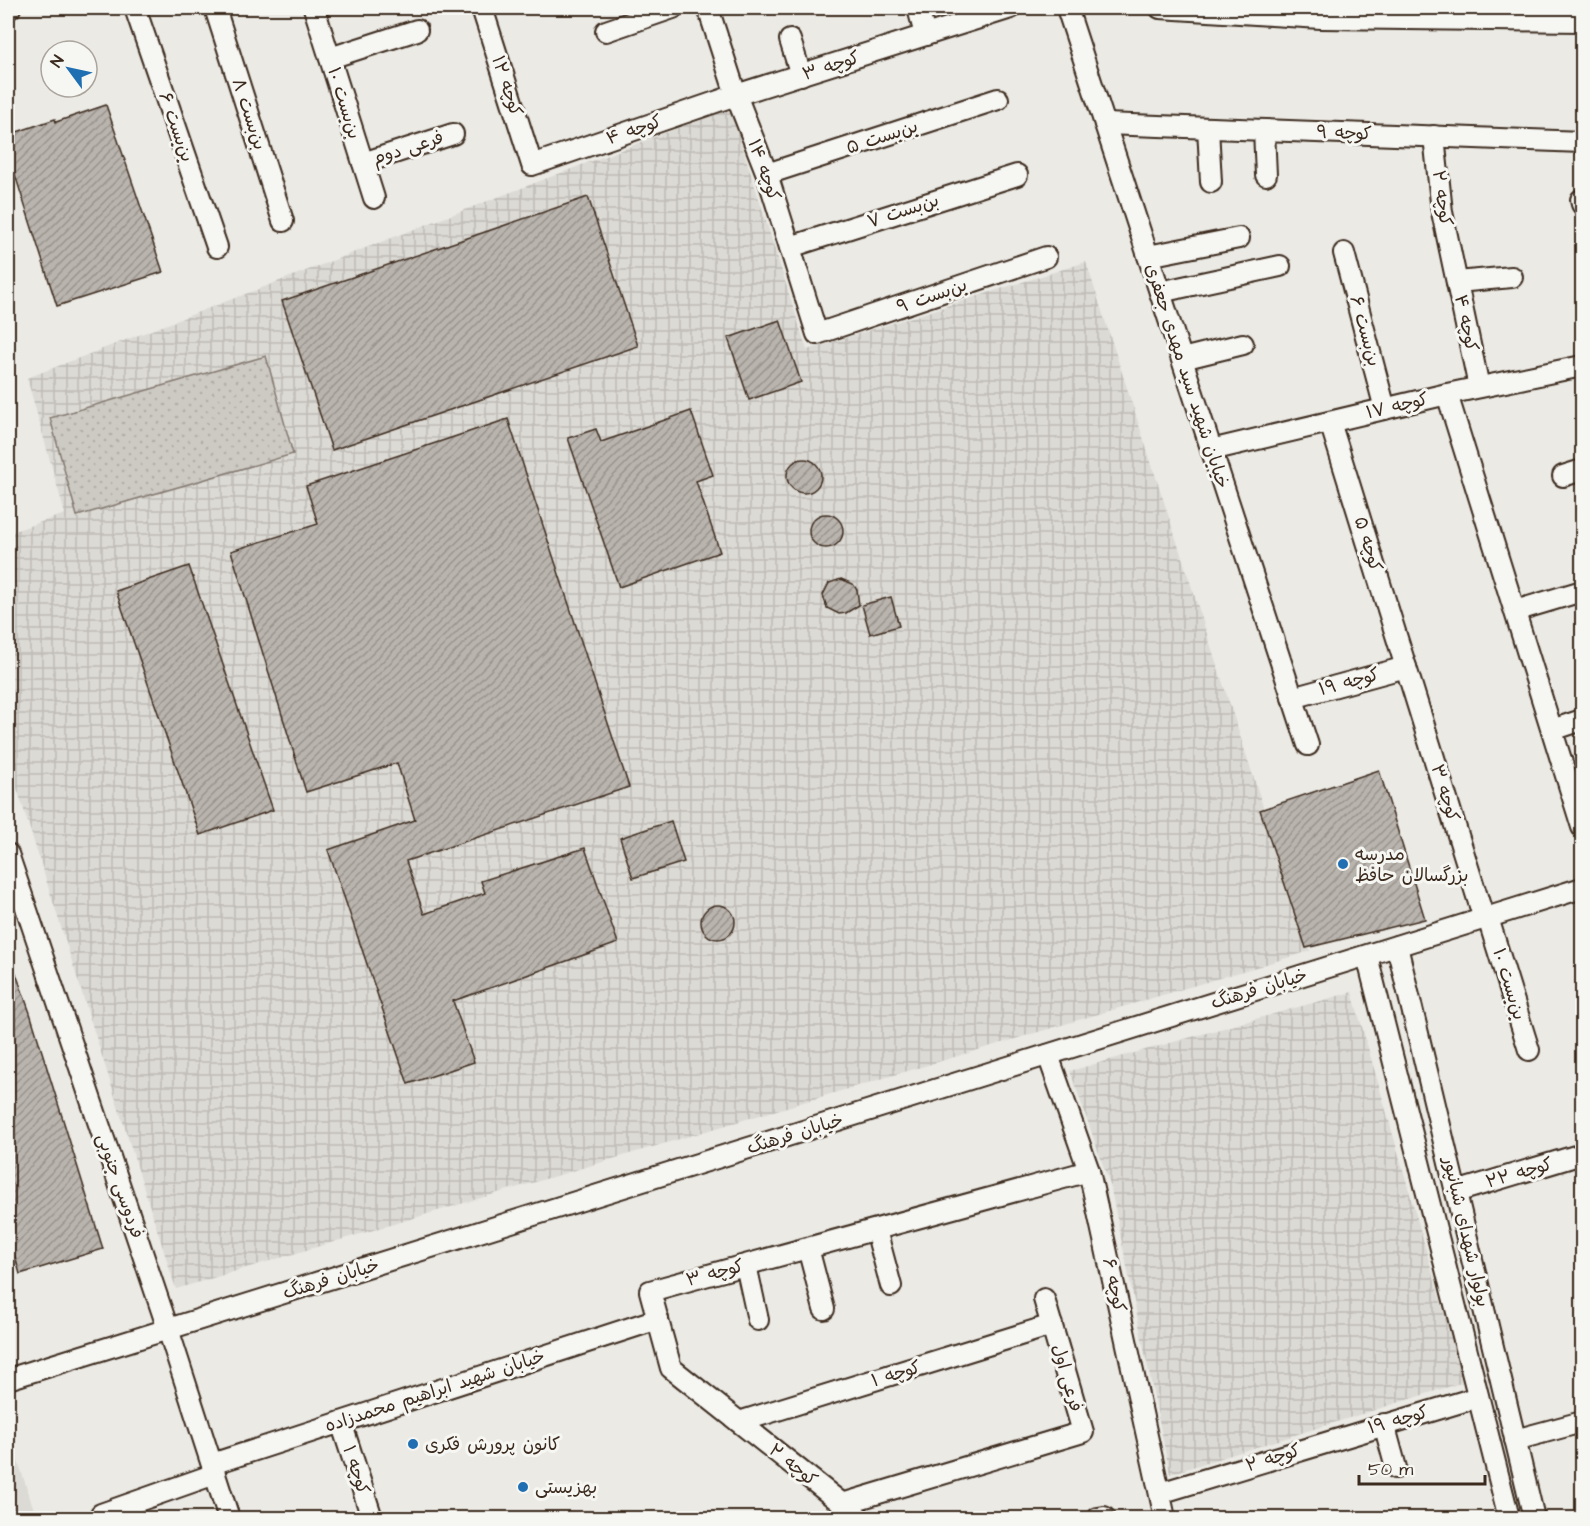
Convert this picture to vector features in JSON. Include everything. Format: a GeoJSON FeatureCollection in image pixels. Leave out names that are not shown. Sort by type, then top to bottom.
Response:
{"type":"FeatureCollection","features":[{"type":"Feature","properties":{"kind":"street","name":"بن‌بست ۶"},"geometry":{"type":"LineString","coordinates":[[135,8],[217,247]]}},
{"type":"Feature","properties":{"kind":"street","name":"بن‌بست ۸"},"geometry":{"type":"LineString","coordinates":[[215,8],[283,221]]}},
{"type":"Feature","properties":{"kind":"street","name":"بن‌بست ۱۰"},"geometry":{"type":"LineString","coordinates":[[314,8],[374,198]]}},
{"type":"Feature","properties":{"kind":"street","name":"کوچه ۱۲"},"geometry":{"type":"LineString","coordinates":[[482,8],[532,165]]}},
{"type":"Feature","properties":{"kind":"street"},"geometry":{"type":"LineString","coordinates":[[606,31],[674,8]]}},
{"type":"Feature","properties":{"kind":"street","name":"کوچه ۱۴"},"geometry":{"type":"LineString","coordinates":[[708,8],[735,95],[766,174],[817,334]]}},
{"type":"Feature","properties":{"kind":"street"},"geometry":{"type":"LineString","coordinates":[[918,8],[925,35],[976,13],[1011,8]]}},
{"type":"Feature","properties":{"kind":"street","name":"خیابان شهید سید مهدی جعفری"},"geometry":{"type":"LineString","coordinates":[[1067,8],[1308,745]]}},
{"type":"Feature","properties":{"kind":"street"},"geometry":{"type":"LineString","coordinates":[[1160,8],[1322,18],[1582,21]]}},
{"type":"Feature","properties":{"kind":"street"},"geometry":{"type":"LineString","coordinates":[[330,58],[417,30]]}},
{"type":"Feature","properties":{"kind":"street","name":"کوچه ۳"},"geometry":{"type":"LineString","coordinates":[[735,95],[925,35]]}},
{"type":"Feature","properties":{"kind":"street"},"geometry":{"type":"LineString","coordinates":[[790,40],[801,75]]}},
{"type":"Feature","properties":{"kind":"street","name":"کوچه ۴"},"geometry":{"type":"LineString","coordinates":[[532,165],[735,95]]}},
{"type":"Feature","properties":{"kind":"street","name":"بن‌بست ۵"},"geometry":{"type":"LineString","coordinates":[[766,174],[998,99]]}},
{"type":"Feature","properties":{"kind":"street","name":"کوچه ۹"},"geometry":{"type":"LineString","coordinates":[[1105,124],[1582,142]]}},
{"type":"Feature","properties":{"kind":"street"},"geometry":{"type":"LineString","coordinates":[[1208,128],[1211,182]]}},
{"type":"Feature","properties":{"kind":"street"},"geometry":{"type":"LineString","coordinates":[[1264,130],[1266,175]]}},
{"type":"Feature","properties":{"kind":"street","name":"فرعی دوم"},"geometry":{"type":"LineString","coordinates":[[363,163],[453,134]]}},
{"type":"Feature","properties":{"kind":"street","name":"کوچه ۲"},"geometry":{"type":"LineString","coordinates":[[1434,136],[1442,212],[1452,260]]}},
{"type":"Feature","properties":{"kind":"street","name":"بن‌بست ۷"},"geometry":{"type":"LineString","coordinates":[[790,248],[1017,175]]}},
{"type":"Feature","properties":{"kind":"street"},"geometry":{"type":"LineString","coordinates":[[1148,256],[1239,238]]}},
{"type":"Feature","properties":{"kind":"street","name":"بن‌بست ۶"},"geometry":{"type":"LineString","coordinates":[[1344,253],[1386,409]]}},
{"type":"Feature","properties":{"kind":"street","name":"بن‌بست ۹"},"geometry":{"type":"LineString","coordinates":[[817,334],[1046,257]]}},
{"type":"Feature","properties":{"kind":"street","name":"کوچه ۴"},"geometry":{"type":"LineString","coordinates":[[1452,260],[1479,387]]}},
{"type":"Feature","properties":{"kind":"street"},"geometry":{"type":"LineString","coordinates":[[1160,292],[1280,266]]}},
{"type":"Feature","properties":{"kind":"street"},"geometry":{"type":"LineString","coordinates":[[1457,282],[1512,277]]}},
{"type":"Feature","properties":{"kind":"street"},"geometry":{"type":"LineString","coordinates":[[1182,359],[1243,344]]}},
{"type":"Feature","properties":{"kind":"street","name":"کوچه ۱۷"},"geometry":{"type":"LineString","coordinates":[[1211,450],[1447,394],[1582,366]]}},
{"type":"Feature","properties":{"kind":"street"},"geometry":{"type":"LineString","coordinates":[[1447,394],[1582,827]]}},
{"type":"Feature","properties":{"kind":"street","name":"کوچه ۵"},"geometry":{"type":"LineString","coordinates":[[1330,422],[1406,667]]}},
{"type":"Feature","properties":{"kind":"street"},"geometry":{"type":"LineString","coordinates":[[1563,476],[1582,470]]}},
{"type":"Feature","properties":{"kind":"street"},"geometry":{"type":"LineString","coordinates":[[1515,611],[1582,591]]}},
{"type":"Feature","properties":{"kind":"street","name":"کوچه ۳"},"geometry":{"type":"LineString","coordinates":[[1406,667],[1486,919]]}},
{"type":"Feature","properties":{"kind":"street","name":"کوچه ۱۹"},"geometry":{"type":"LineString","coordinates":[[1292,698],[1406,667]]}},
{"type":"Feature","properties":{"kind":"street"},"geometry":{"type":"LineString","coordinates":[[1552,730],[1582,720]]}},
{"type":"Feature","properties":{"kind":"street","name":"فردوسی جنوبی"},"geometry":{"type":"LineString","coordinates":[[8,854],[230,1518]]}},
{"type":"Feature","properties":{"kind":"street","name":"خیابان فرهنگ"},"geometry":{"type":"LineString","coordinates":[[8,1379],[1582,888]]}},
{"type":"Feature","properties":{"kind":"street","name":"بن‌بست ۱۰"},"geometry":{"type":"LineString","coordinates":[[1486,919],[1529,1050]]}},
{"type":"Feature","properties":{"kind":"street","name":"بولوار شهدای شبانپور"},"geometry":{"type":"LineString","coordinates":[[1397,946],[1534,1518]]}},
{"type":"Feature","properties":{"kind":"street","name":"بولوار شهدای شبانپور"},"geometry":{"type":"LineString","coordinates":[[1367,956],[1507,1511]]}},
{"type":"Feature","properties":{"kind":"street"},"geometry":{"type":"LineString","coordinates":[[1383,1013],[1411,1005]]}},
{"type":"Feature","properties":{"kind":"street","name":"کوچه ۶"},"geometry":{"type":"LineString","coordinates":[[1048,1055],[1089,1171],[1165,1518]]}},
{"type":"Feature","properties":{"kind":"street","name":"کوچه ۲۲"},"geometry":{"type":"LineString","coordinates":[[1456,1192],[1582,1154]]}},
{"type":"Feature","properties":{"kind":"street"},"geometry":{"type":"LineString","coordinates":[[824,1310],[808,1248],[1089,1171]]}},
{"type":"Feature","properties":{"kind":"street"},"geometry":{"type":"LineString","coordinates":[[876,1230],[891,1287]]}},
{"type":"Feature","properties":{"kind":"street","name":"کوچه ۳"},"geometry":{"type":"LineString","coordinates":[[658,1319],[650,1291],[808,1248]]}},
{"type":"Feature","properties":{"kind":"street"},"geometry":{"type":"LineString","coordinates":[[746,1265],[758,1320]]}},
{"type":"Feature","properties":{"kind":"street","name":"فرعی اول"},"geometry":{"type":"LineString","coordinates":[[842,1504],[1083,1432],[1044,1299]]}},
{"type":"Feature","properties":{"kind":"street","name":"کوچه ۲"},"geometry":{"type":"LineString","coordinates":[[658,1319],[671,1368],[842,1504]]}},
{"type":"Feature","properties":{"kind":"street","name":"خیابان شهید ابراهیم محمدزاده"},"geometry":{"type":"LineString","coordinates":[[101,1514],[213,1469],[341,1422],[658,1319]]}},
{"type":"Feature","properties":{"kind":"street","name":"کوچه ۱"},"geometry":{"type":"LineString","coordinates":[[740,1422],[1052,1325]]}},
{"type":"Feature","properties":{"kind":"street","name":"کوچه ۱۹"},"geometry":{"type":"LineString","coordinates":[[1318,1444],[1478,1397]]}},
{"type":"Feature","properties":{"kind":"street","name":"کوچه ۱"},"geometry":{"type":"LineString","coordinates":[[341,1422],[372,1518]]}},
{"type":"Feature","properties":{"kind":"street"},"geometry":{"type":"LineString","coordinates":[[1515,1440],[1582,1422]]}},
{"type":"Feature","properties":{"kind":"street"},"geometry":{"type":"LineString","coordinates":[[1384,1424],[1396,1468]]}},
{"type":"Feature","properties":{"kind":"street","name":"کوچه ۲"},"geometry":{"type":"LineString","coordinates":[[1160,1493],[1318,1444]]}},
{"type":"Feature","properties":{"kind":"street"},"geometry":{"type":"LineString","coordinates":[[1507,1511],[1528,1496]]}},
{"type":"Feature","properties":{"kind":"street"},"geometry":{"type":"LineString","coordinates":[[842,1504],[860,1518]]}},
{"type":"Feature","properties":{"kind":"shaded area"},"geometry":{"type":"Polygon","coordinates":[[[730,108],[807,350],[1086,262],[1310,951],[176,1289],[8,760],[8,533],[65,514],[27,378],[730,108]]]}},
{"type":"Feature","properties":{"kind":"shaded area"},"geometry":{"type":"Polygon","coordinates":[[[266,356],[293,454],[77,516],[50,418],[266,356]]]}},
{"type":"Feature","properties":{"kind":"shaded area"},"geometry":{"type":"Polygon","coordinates":[[[1352,992],[1464,1382],[1170,1474],[1110,1185],[1070,1071],[1352,992]]]}},
{"type":"Feature","properties":{"kind":"shaded area"},"geometry":{"type":"Polygon","coordinates":[[[8,1431],[34,1510],[11,1518],[8,1518],[8,1431]]]}},
{"type":"Feature","properties":{"kind":"building"},"geometry":{"type":"Polygon","coordinates":[[[106,105],[163,272],[57,306],[8,153],[8,135],[106,105]]]}},
{"type":"Feature","properties":{"kind":"building"},"geometry":{"type":"Polygon","coordinates":[[[588,197],[638,346],[332,450],[282,301],[588,197]]]}},
{"type":"Feature","properties":{"kind":"building"},"geometry":{"type":"Polygon","coordinates":[[[780,320],[801,382],[749,400],[728,338],[780,320]]]}},
{"type":"Feature","properties":{"kind":"building"},"geometry":{"type":"Polygon","coordinates":[[[691,411],[713,475],[696,481],[720,552],[619,587],[568,438],[596,429],[601,442],[691,411]]]}},
{"type":"Feature","properties":{"kind":"building"},"geometry":{"type":"Polygon","coordinates":[[[508,419],[629,787],[406,861],[424,914],[485,893],[481,881],[585,848],[618,943],[453,1001],[474,1062],[408,1084],[328,850],[415,820],[397,763],[306,792],[231,551],[318,524],[306,486],[508,419]]]}},
{"type":"Feature","properties":{"kind":"building"},"geometry":{"type":"Polygon","coordinates":[[[804,459],[816,464],[821,476],[816,488],[804,493],[792,488],[787,476],[792,464],[804,459]]]}},
{"type":"Feature","properties":{"kind":"building"},"geometry":{"type":"Polygon","coordinates":[[[826,514],[838,519],[843,531],[838,543],[826,548],[814,543],[809,531],[814,519],[826,514]]]}},
{"type":"Feature","properties":{"kind":"building"},"geometry":{"type":"Polygon","coordinates":[[[189,566],[273,810],[200,835],[116,591],[189,566]]]}},
{"type":"Feature","properties":{"kind":"building"},"geometry":{"type":"Polygon","coordinates":[[[841,579],[853,584],[857,590],[859,605],[846,613],[839,614],[827,608],[823,595],[829,583],[841,579]]]}},
{"type":"Feature","properties":{"kind":"building"},"geometry":{"type":"Polygon","coordinates":[[[891,597],[899,626],[870,634],[862,605],[891,597]]]}},
{"type":"Feature","properties":{"kind":"building","name":"مدرسه بزرگسالان حافظ"},"geometry":{"type":"Polygon","coordinates":[[[1379,770],[1425,919],[1306,948],[1260,810],[1379,770]]]}},
{"type":"Feature","properties":{"kind":"building"},"geometry":{"type":"Polygon","coordinates":[[[671,821],[684,862],[633,878],[620,838],[671,821]]]}},
{"type":"Feature","properties":{"kind":"building"},"geometry":{"type":"Polygon","coordinates":[[[718,905],[730,910],[735,922],[730,934],[718,939],[706,934],[701,922],[706,910],[718,905]]]}},
{"type":"Feature","properties":{"kind":"building"},"geometry":{"type":"Polygon","coordinates":[[[9,954],[30,1013],[103,1249],[20,1274],[8,1232],[9,954]]]}},
{"type":"Feature","properties":{"kind":"place","name":"مدرسه بزرگسالان حافظ"},"geometry":{"type":"Point","coordinates":[1343,864]}},
{"type":"Feature","properties":{"kind":"place","name":"کانون پرورش فکری"},"geometry":{"type":"Point","coordinates":[413,1444]}},
{"type":"Feature","properties":{"kind":"place","name":"بهزیستی"},"geometry":{"type":"Point","coordinates":[523,1487]}}]}
